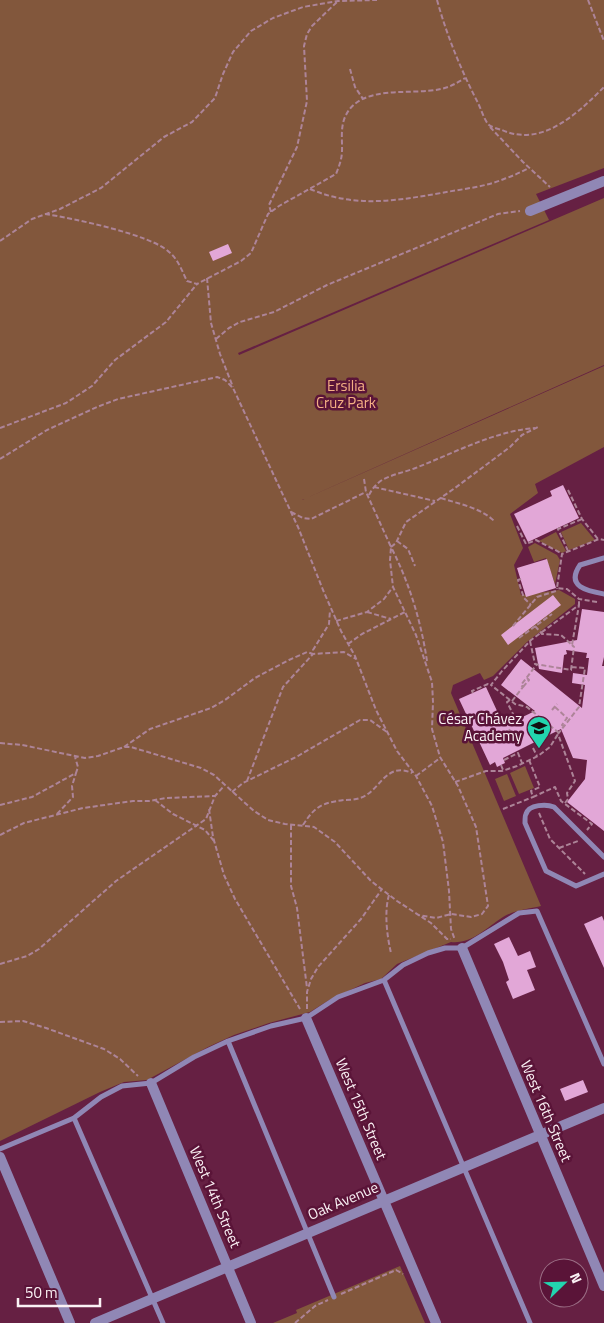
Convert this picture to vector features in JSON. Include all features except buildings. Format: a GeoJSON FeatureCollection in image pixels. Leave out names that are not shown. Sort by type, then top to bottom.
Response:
{"type":"FeatureCollection","features":[{"type":"Feature","properties":{"kind":"street"},"geometry":{"type":"LineString","coordinates":[[581,189],[604,175]]}},
{"type":"Feature","properties":{"kind":"street"},"geometry":{"type":"LineString","coordinates":[[530,211],[604,181]]}},
{"type":"Feature","properties":{"kind":"street","name":"West 16th Street"},"geometry":{"type":"LineString","coordinates":[[458,944],[604,1286]]}},
{"type":"Feature","properties":{"kind":"street","name":"West 15th Street"},"geometry":{"type":"LineString","coordinates":[[306,1018],[436,1323]]}},
{"type":"Feature","properties":{"kind":"street","name":"West 14th Street"},"geometry":{"type":"LineString","coordinates":[[151,1083],[251,1323]]}},
{"type":"Feature","properties":{"kind":"street","name":"Oak Avenue"},"geometry":{"type":"LineString","coordinates":[[95,1323],[604,1108]]}},
{"type":"Feature","properties":{"kind":"street"},"geometry":{"type":"LineString","coordinates":[[0,1157],[70,1323]]}},
{"type":"Feature","properties":{"kind":"lane"},"geometry":{"type":"LineString","coordinates":[[604,558],[580,565],[576,580],[579,587],[585,591],[604,594]]}},
{"type":"Feature","properties":{"kind":"lane"},"geometry":{"type":"LineString","coordinates":[[604,857],[554,807],[549,805],[537,806],[528,810],[525,814],[525,822],[546,871],[576,886],[604,874]]}},
{"type":"Feature","properties":{"kind":"lane"},"geometry":{"type":"LineString","coordinates":[[0,1150],[74,1118],[102,1097],[122,1086],[151,1083],[194,1057],[228,1041],[271,1026],[306,1018],[338,997],[384,980],[403,965],[428,953],[458,944],[520,913],[537,911],[604,1064]]}},
{"type":"Feature","properties":{"kind":"lane"},"geometry":{"type":"LineString","coordinates":[[384,980],[530,1323]]}},
{"type":"Feature","properties":{"kind":"lane"},"geometry":{"type":"LineString","coordinates":[[228,1041],[334,1297]]}},
{"type":"Feature","properties":{"kind":"lane"},"geometry":{"type":"LineString","coordinates":[[74,1118],[163,1323]]}},
{"type":"Feature","properties":{"kind":"path"},"geometry":{"type":"LineString","coordinates":[[0,242],[32,219],[60,209],[101,188],[164,138],[192,122],[215,98],[233,52],[251,32],[273,18],[303,7],[338,1],[377,0]]}},
{"type":"Feature","properties":{"kind":"path"},"geometry":{"type":"LineString","coordinates":[[437,0],[446,31],[465,78],[488,125],[550,187]]}},
{"type":"Feature","properties":{"kind":"path"},"geometry":{"type":"LineString","coordinates":[[588,0],[604,41]]}},
{"type":"Feature","properties":{"kind":"path"},"geometry":{"type":"LineString","coordinates":[[271,212],[269,205],[297,147],[307,102],[304,46],[307,34],[312,26],[338,1]]}},
{"type":"Feature","properties":{"kind":"path"},"geometry":{"type":"LineString","coordinates":[[350,69],[355,87],[362,99]]}},
{"type":"Feature","properties":{"kind":"path"},"geometry":{"type":"LineString","coordinates":[[0,428],[66,403],[92,386],[115,360],[166,322],[198,284],[251,253],[268,214],[336,174],[342,158],[341,142],[345,117],[354,105],[366,96],[440,89],[453,85],[465,78]]}},
{"type":"Feature","properties":{"kind":"path"},"geometry":{"type":"LineString","coordinates":[[488,125],[508,133],[529,136],[552,129],[570,118],[604,87]]}},
{"type":"Feature","properties":{"kind":"path"},"geometry":{"type":"LineString","coordinates":[[310,188],[326,195],[343,199],[390,201],[414,199],[504,180],[529,168]]}},
{"type":"Feature","properties":{"kind":"path"},"geometry":{"type":"LineString","coordinates":[[216,339],[240,322],[274,312],[327,285],[447,234],[498,214],[530,211]]}},
{"type":"Feature","properties":{"kind":"path"},"geometry":{"type":"LineString","coordinates":[[45,214],[97,225],[159,244],[170,252],[187,281],[198,284]]}},
{"type":"Feature","properties":{"kind":"path"},"geometry":{"type":"LineString","coordinates":[[207,278],[210,314],[216,339],[234,388],[291,512],[330,608],[356,659],[376,710],[432,806],[443,842],[451,929],[458,944]]}},
{"type":"Feature","properties":{"kind":"path"},"geometry":{"type":"LineString","coordinates":[[0,459],[47,430],[118,399],[217,377],[226,380],[234,388]]}},
{"type":"Feature","properties":{"kind":"path"},"geometry":{"type":"LineString","coordinates":[[368,496],[380,481],[518,429],[538,428],[522,435],[436,502],[406,522],[397,540],[391,546],[390,560],[393,587],[416,635],[432,682],[432,728],[440,757],[455,782],[476,827],[488,906],[482,914],[470,918],[451,914],[436,918],[418,915]]}},
{"type":"Feature","properties":{"kind":"path"},"geometry":{"type":"LineString","coordinates":[[364,479],[366,492],[405,579],[416,611],[424,639],[428,668]]}},
{"type":"Feature","properties":{"kind":"path"},"geometry":{"type":"LineString","coordinates":[[374,487],[436,502]]}},
{"type":"Feature","properties":{"kind":"path"},"geometry":{"type":"LineString","coordinates":[[568,490],[582,519],[599,539]]}},
{"type":"Feature","properties":{"kind":"path"},"geometry":{"type":"LineString","coordinates":[[291,512],[303,518],[311,519],[366,492]]}},
{"type":"Feature","properties":{"kind":"path"},"geometry":{"type":"LineString","coordinates":[[441,498],[478,511],[495,522]]}},
{"type":"Feature","properties":{"kind":"path"},"geometry":{"type":"LineString","coordinates":[[568,551],[558,529],[582,519]]}},
{"type":"Feature","properties":{"kind":"path"},"geometry":{"type":"LineString","coordinates":[[517,526],[526,544],[536,540],[562,554]]}},
{"type":"Feature","properties":{"kind":"path"},"geometry":{"type":"LineString","coordinates":[[397,540],[408,549],[415,566]]}},
{"type":"Feature","properties":{"kind":"path"},"geometry":{"type":"LineString","coordinates":[[520,579],[518,580],[524,598],[531,605]]}},
{"type":"Feature","properties":{"kind":"path"},"geometry":{"type":"LineString","coordinates":[[336,621],[367,612],[384,599],[393,587]]}},
{"type":"Feature","properties":{"kind":"path"},"geometry":{"type":"LineString","coordinates":[[513,626],[537,597],[556,591],[557,588]]}},
{"type":"Feature","properties":{"kind":"path"},"geometry":{"type":"LineString","coordinates":[[530,641],[535,664],[571,670],[574,647],[572,645],[579,599]]}},
{"type":"Feature","properties":{"kind":"path"},"geometry":{"type":"LineString","coordinates":[[491,685],[530,641],[578,605]]}},
{"type":"Feature","properties":{"kind":"path"},"geometry":{"type":"LineString","coordinates":[[247,781],[283,687],[313,654],[313,650],[329,624],[330,608]]}},
{"type":"Feature","properties":{"kind":"path"},"geometry":{"type":"LineString","coordinates":[[367,612],[391,619]]}},
{"type":"Feature","properties":{"kind":"path"},"geometry":{"type":"LineString","coordinates":[[348,644],[362,634],[405,612]]}},
{"type":"Feature","properties":{"kind":"path"},"geometry":{"type":"LineString","coordinates":[[519,638],[552,614]]}},
{"type":"Feature","properties":{"kind":"path"},"geometry":{"type":"LineString","coordinates":[[535,626],[541,633],[561,635],[572,645]]}},
{"type":"Feature","properties":{"kind":"path"},"geometry":{"type":"LineString","coordinates":[[0,743],[22,744],[75,757],[98,756],[124,747],[150,729],[211,708],[255,678],[307,652],[313,654],[344,652],[356,659]]}},
{"type":"Feature","properties":{"kind":"path"},"geometry":{"type":"LineString","coordinates":[[516,720],[507,702],[511,701],[523,687],[521,685],[537,664]]}},
{"type":"Feature","properties":{"kind":"path"},"geometry":{"type":"LineString","coordinates":[[455,782],[486,771],[503,770],[522,763],[550,747],[579,707],[584,685],[585,668],[571,666]]}},
{"type":"Feature","properties":{"kind":"path"},"geometry":{"type":"LineString","coordinates":[[473,693],[472,690],[488,684],[491,685],[511,701],[527,707],[559,734],[575,781],[567,793],[568,799],[565,803]]}},
{"type":"Feature","properties":{"kind":"path"},"geometry":{"type":"LineString","coordinates":[[552,710],[556,706],[567,718],[562,725],[564,726]]}},
{"type":"Feature","properties":{"kind":"path"},"geometry":{"type":"LineString","coordinates":[[232,792],[247,781],[298,756],[360,720],[370,720],[388,732]]}},
{"type":"Feature","properties":{"kind":"path"},"geometry":{"type":"LineString","coordinates":[[506,732],[512,729]]}},
{"type":"Feature","properties":{"kind":"path"},"geometry":{"type":"LineString","coordinates":[[124,747],[142,749],[157,756],[201,768],[214,775],[254,811],[268,820],[290,825],[314,827],[334,842],[382,889],[431,923],[448,939],[458,944]]}},
{"type":"Feature","properties":{"kind":"path"},"geometry":{"type":"LineString","coordinates":[[533,748],[537,756]]}},
{"type":"Feature","properties":{"kind":"path"},"geometry":{"type":"LineString","coordinates":[[504,760],[518,754],[522,763]]}},
{"type":"Feature","properties":{"kind":"path"},"geometry":{"type":"LineString","coordinates":[[57,815],[73,797],[72,786],[78,767],[75,757]]}},
{"type":"Feature","properties":{"kind":"path"},"geometry":{"type":"LineString","coordinates":[[415,775],[440,757]]}},
{"type":"Feature","properties":{"kind":"path"},"geometry":{"type":"LineString","coordinates":[[530,760],[540,787],[531,791],[550,839],[584,874]]}},
{"type":"Feature","properties":{"kind":"path"},"geometry":{"type":"LineString","coordinates":[[501,765],[503,770]]}},
{"type":"Feature","properties":{"kind":"path"},"geometry":{"type":"LineString","coordinates":[[303,825],[311,812],[320,806],[328,802],[360,798],[395,771],[405,770],[415,775]]}},
{"type":"Feature","properties":{"kind":"path"},"geometry":{"type":"LineString","coordinates":[[0,805],[32,797],[76,772]]}},
{"type":"Feature","properties":{"kind":"path"},"geometry":{"type":"LineString","coordinates":[[0,964],[27,956],[39,949],[116,881],[206,819],[215,796],[224,785]]}},
{"type":"Feature","properties":{"kind":"path"},"geometry":{"type":"LineString","coordinates":[[1,834],[24,823],[83,808],[188,796],[215,796]]}},
{"type":"Feature","properties":{"kind":"path"},"geometry":{"type":"LineString","coordinates":[[503,809],[533,797]]}},
{"type":"Feature","properties":{"kind":"path"},"geometry":{"type":"LineString","coordinates":[[155,800],[173,814],[205,830],[215,842]]}},
{"type":"Feature","properties":{"kind":"path"},"geometry":{"type":"LineString","coordinates":[[209,809],[224,875],[235,899],[294,1002],[306,1018]]}},
{"type":"Feature","properties":{"kind":"path"},"geometry":{"type":"LineString","coordinates":[[290,825],[291,886],[297,908],[308,992]]}},
{"type":"Feature","properties":{"kind":"path"},"geometry":{"type":"LineString","coordinates":[[306,1018],[311,979],[318,967],[365,913],[382,889]]}},
{"type":"Feature","properties":{"kind":"path"},"geometry":{"type":"LineString","coordinates":[[390,895],[387,903],[391,953]]}},
{"type":"Feature","properties":{"kind":"path"},"geometry":{"type":"LineString","coordinates":[[0,1022],[23,1021],[104,1048],[120,1059],[141,1080],[151,1083]]}},
{"type":"Feature","properties":{"kind":"path"},"geometry":{"type":"LineString","coordinates":[[295,1323],[315,1306],[334,1297],[396,1270],[404,1275]]}},
{"type":"Feature","properties":{"kind":"green space","name":"Ersilia Cruz Park"},"geometry":{"type":"Polygon","coordinates":[[[0,0],[604,0],[604,168],[536,194],[549,220],[238,353],[239,355],[604,198],[604,365],[302,500],[604,366],[604,447],[535,484],[538,493],[510,514],[523,548],[514,565],[521,595],[559,590],[575,599],[575,604],[527,642],[493,676],[484,680],[480,673],[453,685],[451,693],[541,906],[503,917],[472,938],[451,942],[397,964],[381,979],[365,983],[329,1000],[310,1012],[234,1035],[147,1080],[124,1082],[0,1141],[0,0]]]}},
{"type":"Feature","properties":{"kind":"green space"},"geometry":{"type":"Polygon","coordinates":[[[581,523],[595,540],[569,550],[561,532],[581,523]]]}},
{"type":"Feature","properties":{"kind":"green space"},"geometry":{"type":"Polygon","coordinates":[[[556,532],[566,551],[562,553],[539,541],[556,532]]]}},
{"type":"Feature","properties":{"kind":"green space"},"geometry":{"type":"Polygon","coordinates":[[[535,543],[557,555],[560,560],[555,584],[546,558],[534,562],[528,547],[535,543]]]}},
{"type":"Feature","properties":{"kind":"green space"},"geometry":{"type":"Polygon","coordinates":[[[525,766],[534,788],[519,794],[510,773],[525,766]]]}},
{"type":"Feature","properties":{"kind":"green space"},"geometry":{"type":"Polygon","coordinates":[[[507,774],[516,796],[504,801],[495,779],[507,774]]]}},
{"type":"Feature","properties":{"kind":"green space"},"geometry":{"type":"Polygon","coordinates":[[[400,1266],[425,1323],[273,1323],[297,1313],[296,1310],[400,1266]]]}},
{"type":"Feature","properties":{"kind":"place","name":"César Chávez Academy"},"geometry":{"type":"Point","coordinates":[539,749]}}]}
